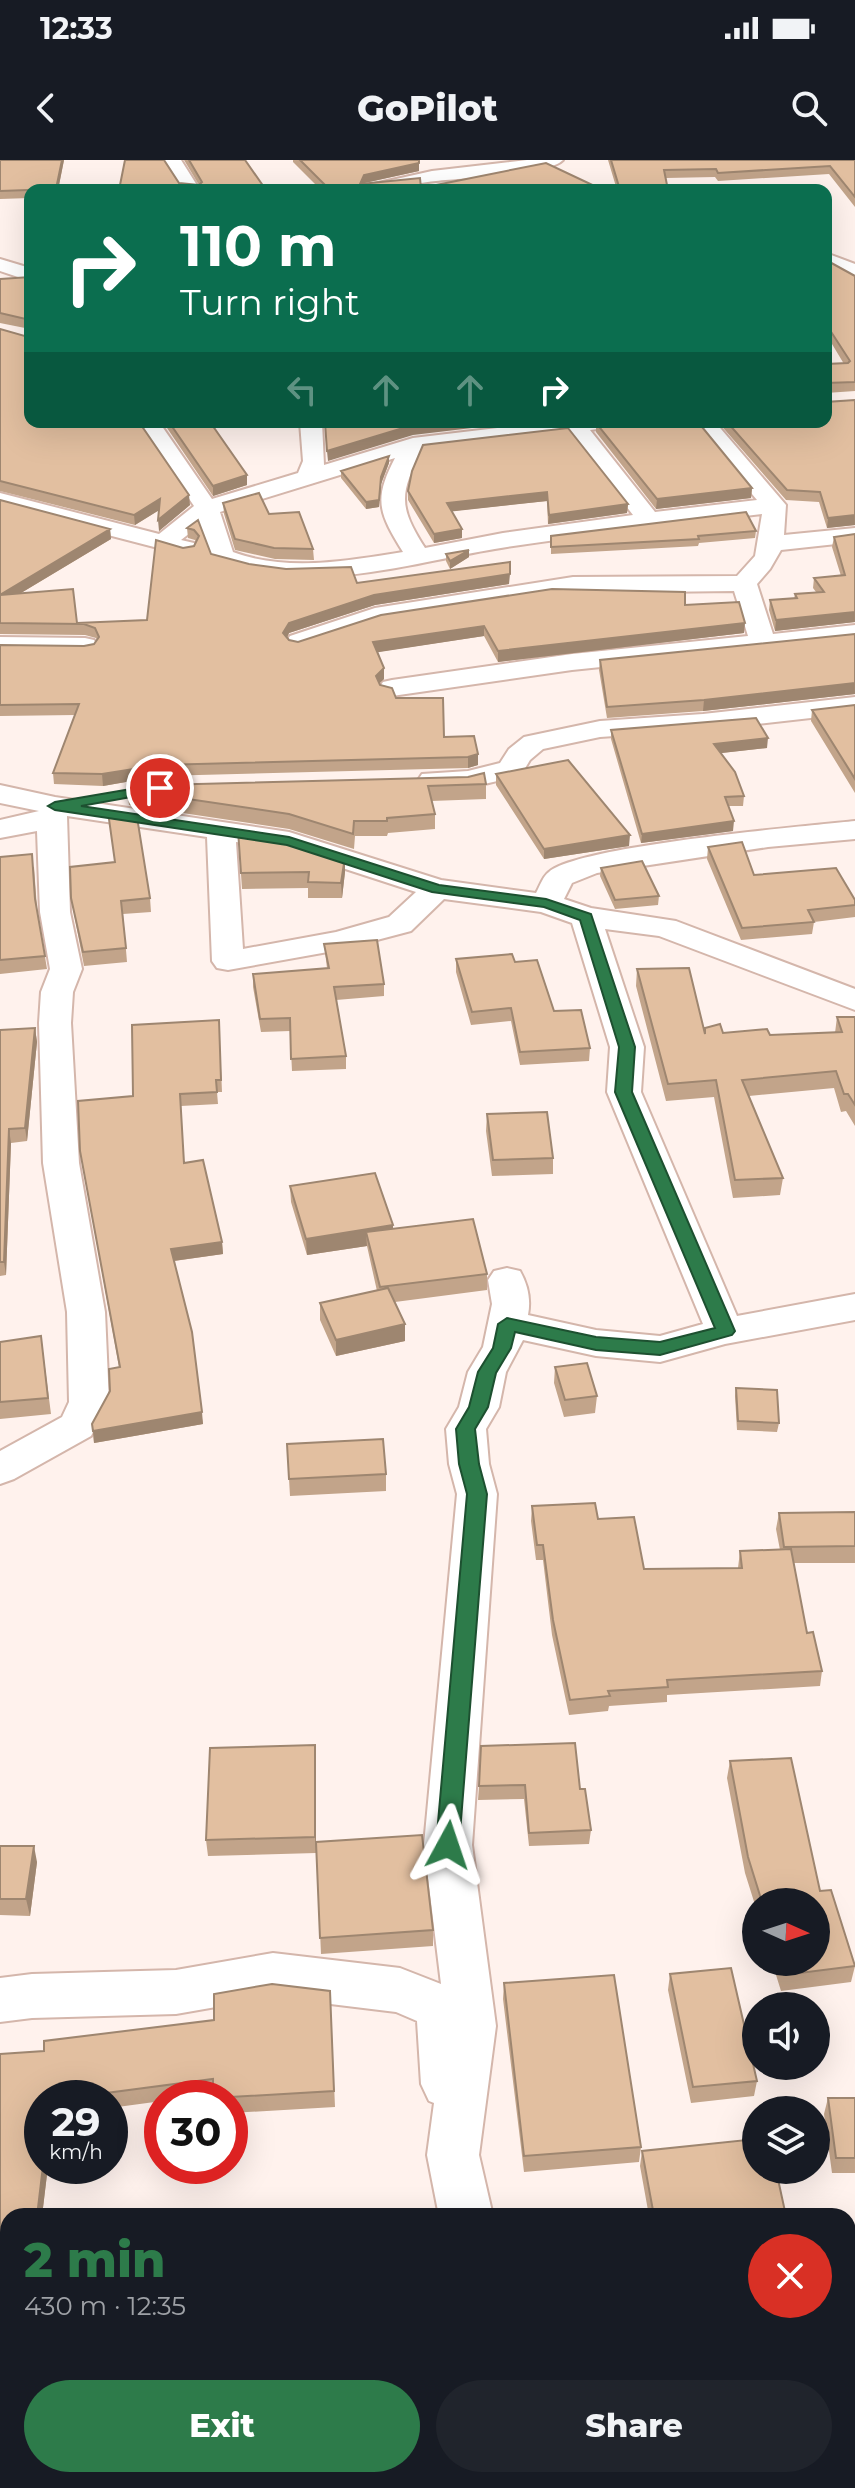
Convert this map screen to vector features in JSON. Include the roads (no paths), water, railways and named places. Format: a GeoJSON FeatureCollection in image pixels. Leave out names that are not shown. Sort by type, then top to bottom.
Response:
{"type":"FeatureCollection","features":[{"type":"Feature","properties":{"kind":"street"},"geometry":{"type":"LineString","coordinates":[[172,160],[187,184]]}},
{"type":"Feature","properties":{"kind":"street"},"geometry":{"type":"LineString","coordinates":[[397,184],[432,176],[497,171],[554,160]]}},
{"type":"Feature","properties":{"kind":"street"},"geometry":{"type":"LineString","coordinates":[[832,259],[855,259]]}},
{"type":"Feature","properties":{"kind":"street"},"geometry":{"type":"LineString","coordinates":[[0,265],[24,262]]}},
{"type":"Feature","properties":{"kind":"street"},"geometry":{"type":"LineString","coordinates":[[832,262],[849,269],[855,277]]}},
{"type":"Feature","properties":{"kind":"street"},"geometry":{"type":"LineString","coordinates":[[0,265],[24,273]]}},
{"type":"Feature","properties":{"kind":"street"},"geometry":{"type":"LineString","coordinates":[[152,428],[207,508],[222,556]]}},
{"type":"Feature","properties":{"kind":"street"},"geometry":{"type":"LineString","coordinates":[[307,478],[314,461],[311,428]]}},
{"type":"Feature","properties":{"kind":"street"},"geometry":{"type":"LineString","coordinates":[[162,543],[207,508],[413,445],[558,428]]}},
{"type":"Feature","properties":{"kind":"street"},"geometry":{"type":"LineString","coordinates":[[577,428],[649,520]]}},
{"type":"Feature","properties":{"kind":"street"},"geometry":{"type":"LineString","coordinates":[[299,642],[375,616],[573,585],[744,583],[760,566],[774,543],[774,505],[708,428]]}},
{"type":"Feature","properties":{"kind":"street"},"geometry":{"type":"LineString","coordinates":[[413,445],[393,482],[390,513],[417,555]]}},
{"type":"Feature","properties":{"kind":"street"},"geometry":{"type":"LineString","coordinates":[[0,500],[222,556],[246,565],[314,571],[348,568],[502,540],[774,505]]}},
{"type":"Feature","properties":{"kind":"street"},"geometry":{"type":"LineString","coordinates":[[774,543],[855,535]]}},
{"type":"Feature","properties":{"kind":"street"},"geometry":{"type":"LineString","coordinates":[[744,583],[763,642]]}},
{"type":"Feature","properties":{"kind":"street"},"geometry":{"type":"LineString","coordinates":[[392,688],[572,662],[855,633]]}},
{"type":"Feature","properties":{"kind":"street"},"geometry":{"type":"LineString","coordinates":[[0,645],[85,646]]}},
{"type":"Feature","properties":{"kind":"street"},"geometry":{"type":"LineString","coordinates":[[410,780],[468,780],[511,769],[519,755],[534,743],[600,729],[703,722],[855,705]]}},
{"type":"Feature","properties":{"kind":"street"},"geometry":{"type":"LineString","coordinates":[[0,829],[145,791]]}},
{"type":"Feature","properties":{"kind":"street"},"geometry":{"type":"LineString","coordinates":[[0,794],[53,813],[221,830],[289,841],[437,889],[546,903],[586,917],[665,928],[855,1000]]}},
{"type":"Feature","properties":{"kind":"street"},"geometry":{"type":"LineString","coordinates":[[0,1469],[77,1426],[89,1402],[86,1312],[61,1163],[55,1023],[57,992],[66,969],[55,912],[53,813]]}},
{"type":"Feature","properties":{"kind":"street"},"geometry":{"type":"LineString","coordinates":[[221,830],[228,961],[329,944],[400,924],[437,889]]}},
{"type":"Feature","properties":{"kind":"street"},"geometry":{"type":"LineString","coordinates":[[546,903],[560,877],[590,865],[768,838],[855,830]]}},
{"type":"Feature","properties":{"kind":"street"},"geometry":{"type":"LineString","coordinates":[[586,917],[627,1047],[624,1092],[725,1331]]}},
{"type":"Feature","properties":{"kind":"street"},"geometry":{"type":"LineString","coordinates":[[453,2155],[471,2026],[448,1845],[477,1494],[469,1464],[466,1429],[479,1407],[487,1372],[502,1348],[511,1304],[507,1280]]}},
{"type":"Feature","properties":{"kind":"street"},"geometry":{"type":"LineString","coordinates":[[507,1324],[596,1343],[660,1349],[725,1331],[855,1307]]}},
{"type":"Feature","properties":{"kind":"street"},"geometry":{"type":"LineString","coordinates":[[0,2000],[32,1996],[176,1992],[273,1975],[400,1990],[441,2008],[453,2155],[464,2208]]}}]}
